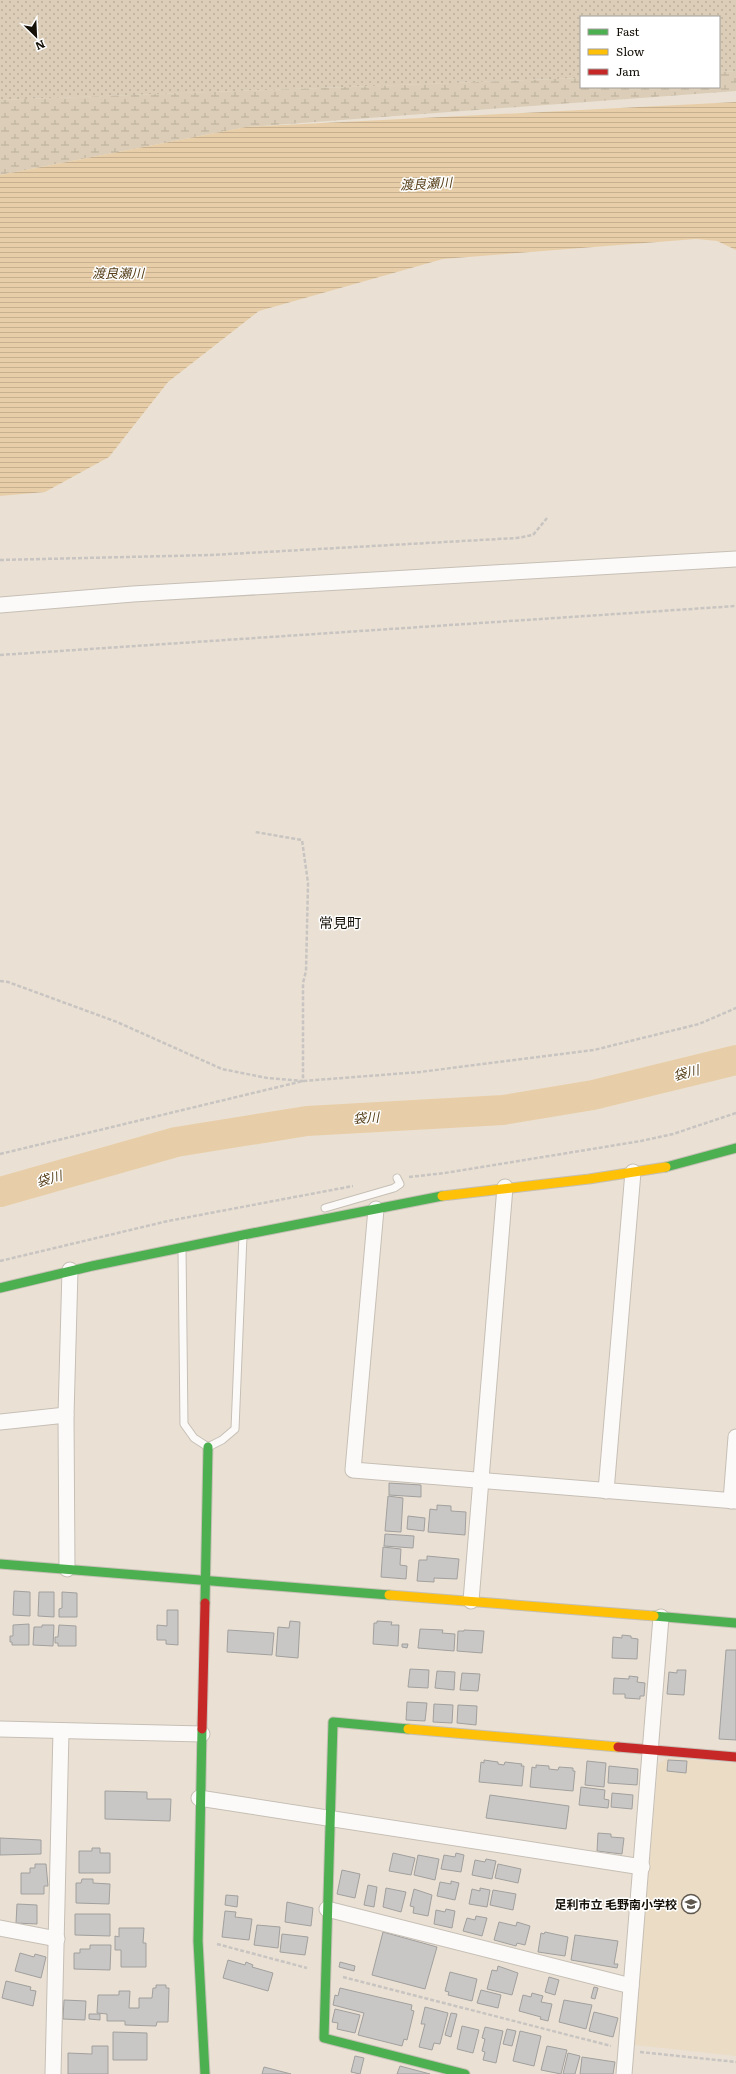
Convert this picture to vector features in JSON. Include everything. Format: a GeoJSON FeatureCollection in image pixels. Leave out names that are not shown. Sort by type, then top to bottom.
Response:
{"type":"FeatureCollection","features":[{"type":"Feature","properties":{"kind":"street"},"geometry":{"type":"LineString","coordinates":[[0,605],[133,594],[736,559]]}},
{"type":"Feature","properties":{"kind":"street"},"geometry":{"type":"LineString","coordinates":[[0,1288],[70,1270],[243,1234],[439,1196],[633,1172],[704,1159],[736,1148]]}},
{"type":"Feature","properties":{"kind":"street"},"geometry":{"type":"LineString","coordinates":[[606,1490],[633,1172]]}},
{"type":"Feature","properties":{"kind":"street"},"geometry":{"type":"LineString","coordinates":[[470,1602],[479,1480],[505,1187]]}},
{"type":"Feature","properties":{"kind":"street"},"geometry":{"type":"LineString","coordinates":[[376,1209],[354,1470],[734,1501],[736,1437]]}},
{"type":"Feature","properties":{"kind":"street"},"geometry":{"type":"LineString","coordinates":[[67,1569],[66,1415],[70,1270]]}},
{"type":"Feature","properties":{"kind":"street"},"geometry":{"type":"LineString","coordinates":[[0,1422],[66,1415]]}},
{"type":"Feature","properties":{"kind":"street"},"geometry":{"type":"LineString","coordinates":[[205,2074],[198,1941],[199,1798],[202,1734],[208,1448]]}},
{"type":"Feature","properties":{"kind":"street"},"geometry":{"type":"LineString","coordinates":[[0,1564],[736,1622]]}},
{"type":"Feature","properties":{"kind":"street"},"geometry":{"type":"LineString","coordinates":[[624,2074],[642,1867],[661,1617]]}},
{"type":"Feature","properties":{"kind":"street"},"geometry":{"type":"LineString","coordinates":[[465,2074],[324,2038],[332,1722],[736,1757]]}},
{"type":"Feature","properties":{"kind":"street"},"geometry":{"type":"LineString","coordinates":[[0,1729],[202,1734]]}},
{"type":"Feature","properties":{"kind":"street"},"geometry":{"type":"LineString","coordinates":[[53,2074],[61,1731]]}},
{"type":"Feature","properties":{"kind":"street"},"geometry":{"type":"LineString","coordinates":[[199,1798],[642,1867]]}},
{"type":"Feature","properties":{"kind":"street"},"geometry":{"type":"LineString","coordinates":[[327,1909],[631,1986]]}},
{"type":"Feature","properties":{"kind":"street"},"geometry":{"type":"LineString","coordinates":[[0,1928],[57,1939]]}},
{"type":"Feature","properties":{"kind":"lane"},"geometry":{"type":"LineString","coordinates":[[278,1227],[312,1212],[394,1188],[400,1184],[397,1178]]}},
{"type":"Feature","properties":{"kind":"lane"},"geometry":{"type":"LineString","coordinates":[[182,1247],[184,1424],[194,1438],[208,1448],[222,1440],[235,1429],[243,1234]]}},
{"type":"Feature","properties":{"kind":"path"},"geometry":{"type":"LineString","coordinates":[[0,560],[211,555],[517,538],[533,535],[547,518]]}},
{"type":"Feature","properties":{"kind":"path"},"geometry":{"type":"LineString","coordinates":[[0,655],[736,606]]}},
{"type":"Feature","properties":{"kind":"path"},"geometry":{"type":"LineString","coordinates":[[255,832],[302,840],[308,883],[306,971],[303,983],[303,1081]]}},
{"type":"Feature","properties":{"kind":"path"},"geometry":{"type":"LineString","coordinates":[[0,981],[8,982],[117,1022],[222,1069],[266,1078],[303,1081],[420,1072],[594,1050],[699,1024],[736,1008]]}},
{"type":"Feature","properties":{"kind":"path"},"geometry":{"type":"LineString","coordinates":[[0,1154],[303,1081]]}},
{"type":"Feature","properties":{"kind":"path"},"geometry":{"type":"LineString","coordinates":[[397,1178],[445,1173],[641,1141],[673,1134],[736,1113]]}},
{"type":"Feature","properties":{"kind":"path"},"geometry":{"type":"LineString","coordinates":[[0,1261],[168,1221],[359,1185]]}},
{"type":"Feature","properties":{"kind":"path"},"geometry":{"type":"LineString","coordinates":[[217,1944],[626,2050],[736,2062]]}},
{"type":"Feature","properties":{"kind":"shaded area","name":"足利市立 毛野南小学校"},"geometry":{"type":"Polygon","coordinates":[[[667,1758],[736,1763],[736,2056],[634,2045],[658,1764],[667,1758]]]}},
{"type":"Feature","properties":{"kind":"green space"},"geometry":{"type":"Polygon","coordinates":[[[0,0],[736,0],[736,71],[720,72],[720,16],[580,16],[580,78],[0,100],[0,0]]]}},
{"type":"Feature","properties":{"kind":"green space"},"geometry":{"type":"Polygon","coordinates":[[[736,71],[736,91],[246,127],[0,175],[0,100],[580,78],[580,88],[720,88],[720,72],[736,71]]]}},
{"type":"Feature","properties":{"kind":"water","name":"渡良瀬川"},"geometry":{"type":"Polygon","coordinates":[[[736,102],[736,250],[717,241],[696,239],[443,259],[259,311],[168,382],[109,457],[45,492],[0,496],[0,175],[246,127],[736,102]]]}},
{"type":"Feature","properties":{"kind":"building"},"geometry":{"type":"Polygon","coordinates":[[[389,1483],[421,1485],[421,1497],[389,1495],[389,1483]]]}},
{"type":"Feature","properties":{"kind":"building"},"geometry":{"type":"Polygon","coordinates":[[[388,1496],[403,1498],[401,1532],[385,1531],[388,1496]]]}},
{"type":"Feature","properties":{"kind":"building"},"geometry":{"type":"Polygon","coordinates":[[[437,1505],[451,1506],[451,1511],[466,1512],[465,1535],[428,1532],[430,1509],[437,1510],[437,1505]]]}},
{"type":"Feature","properties":{"kind":"building"},"geometry":{"type":"Polygon","coordinates":[[[408,1516],[425,1518],[424,1531],[407,1529],[408,1516]]]}},
{"type":"Feature","properties":{"kind":"building"},"geometry":{"type":"Polygon","coordinates":[[[385,1534],[414,1536],[413,1548],[384,1546],[385,1534]]]}},
{"type":"Feature","properties":{"kind":"building"},"geometry":{"type":"Polygon","coordinates":[[[383,1547],[401,1549],[400,1565],[407,1566],[406,1579],[381,1577],[383,1547]]]}},
{"type":"Feature","properties":{"kind":"building"},"geometry":{"type":"Polygon","coordinates":[[[427,1556],[459,1559],[457,1579],[434,1578],[434,1582],[417,1581],[419,1560],[427,1560],[427,1556]]]}},
{"type":"Feature","properties":{"kind":"building"},"geometry":{"type":"Polygon","coordinates":[[[14,1591],[30,1592],[30,1616],[13,1615],[14,1591]]]}},
{"type":"Feature","properties":{"kind":"building"},"geometry":{"type":"Polygon","coordinates":[[[39,1592],[54,1592],[54,1617],[38,1616],[39,1592]]]}},
{"type":"Feature","properties":{"kind":"building"},"geometry":{"type":"Polygon","coordinates":[[[62,1592],[77,1593],[77,1617],[59,1617],[59,1609],[62,1608],[62,1592]]]}},
{"type":"Feature","properties":{"kind":"building"},"geometry":{"type":"Polygon","coordinates":[[[167,1610],[178,1610],[178,1645],[166,1644],[166,1640],[157,1640],[157,1625],[167,1626],[167,1610]]]}},
{"type":"Feature","properties":{"kind":"building"},"geometry":{"type":"Polygon","coordinates":[[[290,1621],[300,1622],[298,1658],[276,1656],[278,1627],[289,1628],[290,1621]]]}},
{"type":"Feature","properties":{"kind":"building"},"geometry":{"type":"Polygon","coordinates":[[[377,1621],[392,1622],[391,1625],[399,1625],[398,1646],[373,1644],[374,1623],[377,1623],[377,1621]]]}},
{"type":"Feature","properties":{"kind":"building"},"geometry":{"type":"Polygon","coordinates":[[[29,1624],[29,1645],[12,1645],[12,1642],[10,1642],[10,1636],[13,1636],[13,1625],[29,1624]]]}},
{"type":"Feature","properties":{"kind":"building"},"geometry":{"type":"Polygon","coordinates":[[[42,1625],[54,1625],[53,1646],[33,1645],[34,1627],[42,1627],[42,1625]]]}},
{"type":"Feature","properties":{"kind":"building"},"geometry":{"type":"Polygon","coordinates":[[[59,1625],[76,1626],[76,1646],[58,1646],[58,1643],[55,1643],[55,1637],[58,1637],[59,1625]]]}},
{"type":"Feature","properties":{"kind":"building"},"geometry":{"type":"Polygon","coordinates":[[[420,1629],[443,1630],[442,1633],[455,1634],[454,1651],[418,1648],[420,1629]]]}},
{"type":"Feature","properties":{"kind":"building"},"geometry":{"type":"Polygon","coordinates":[[[228,1630],[274,1633],[272,1655],[227,1652],[228,1630]]]}},
{"type":"Feature","properties":{"kind":"building"},"geometry":{"type":"Polygon","coordinates":[[[458,1631],[484,1631],[482,1653],[457,1651],[458,1631]]]}},
{"type":"Feature","properties":{"kind":"building"},"geometry":{"type":"Polygon","coordinates":[[[622,1635],[631,1636],[631,1638],[638,1639],[637,1659],[612,1658],[613,1637],[622,1638],[622,1635]]]}},
{"type":"Feature","properties":{"kind":"building"},"geometry":{"type":"Polygon","coordinates":[[[402,1644],[408,1644],[407,1648],[402,1647],[402,1644]]]}},
{"type":"Feature","properties":{"kind":"building"},"geometry":{"type":"Polygon","coordinates":[[[726,1650],[736,1650],[736,1740],[719,1739],[726,1650]]]}},
{"type":"Feature","properties":{"kind":"building"},"geometry":{"type":"Polygon","coordinates":[[[410,1669],[429,1670],[428,1688],[408,1687],[410,1669]]]}},
{"type":"Feature","properties":{"kind":"building"},"geometry":{"type":"Polygon","coordinates":[[[677,1670],[686,1670],[684,1695],[667,1694],[669,1672],[677,1673],[677,1670]]]}},
{"type":"Feature","properties":{"kind":"building"},"geometry":{"type":"Polygon","coordinates":[[[437,1671],[455,1672],[454,1690],[435,1688],[437,1671]]]}},
{"type":"Feature","properties":{"kind":"building"},"geometry":{"type":"Polygon","coordinates":[[[462,1673],[480,1674],[478,1691],[460,1690],[462,1673]]]}},
{"type":"Feature","properties":{"kind":"building"},"geometry":{"type":"Polygon","coordinates":[[[629,1676],[638,1677],[637,1682],[645,1683],[644,1696],[640,1696],[640,1699],[625,1698],[625,1694],[613,1694],[614,1678],[629,1679],[629,1676]]]}},
{"type":"Feature","properties":{"kind":"building"},"geometry":{"type":"Polygon","coordinates":[[[407,1702],[427,1703],[425,1721],[406,1720],[407,1702]]]}},
{"type":"Feature","properties":{"kind":"building"},"geometry":{"type":"Polygon","coordinates":[[[434,1704],[453,1705],[452,1723],[433,1722],[434,1704]]]}},
{"type":"Feature","properties":{"kind":"building"},"geometry":{"type":"Polygon","coordinates":[[[458,1705],[477,1706],[476,1725],[457,1723],[458,1705]]]}},
{"type":"Feature","properties":{"kind":"building"},"geometry":{"type":"Polygon","coordinates":[[[484,1760],[498,1762],[498,1764],[504,1765],[505,1762],[522,1764],[521,1766],[524,1766],[522,1786],[479,1782],[481,1762],[484,1763],[484,1760]]]}},
{"type":"Feature","properties":{"kind":"building"},"geometry":{"type":"Polygon","coordinates":[[[668,1760],[687,1761],[686,1773],[667,1771],[668,1760]]]}},
{"type":"Feature","properties":{"kind":"building"},"geometry":{"type":"Polygon","coordinates":[[[587,1761],[606,1763],[604,1787],[585,1785],[587,1761]]]}},
{"type":"Feature","properties":{"kind":"building"},"geometry":{"type":"Polygon","coordinates":[[[536,1765],[549,1766],[549,1769],[558,1770],[559,1767],[573,1768],[573,1771],[575,1771],[573,1791],[530,1787],[532,1767],[536,1768],[536,1765]]]}},
{"type":"Feature","properties":{"kind":"building"},"geometry":{"type":"Polygon","coordinates":[[[609,1766],[638,1769],[637,1785],[608,1783],[609,1766]]]}},
{"type":"Feature","properties":{"kind":"building"},"geometry":{"type":"Polygon","coordinates":[[[581,1787],[605,1790],[604,1799],[609,1800],[608,1808],[579,1805],[581,1787]]]}},
{"type":"Feature","properties":{"kind":"building"},"geometry":{"type":"Polygon","coordinates":[[[105,1791],[147,1792],[147,1799],[171,1799],[170,1821],[105,1819],[105,1791]]]}},
{"type":"Feature","properties":{"kind":"building"},"geometry":{"type":"Polygon","coordinates":[[[612,1793],[633,1795],[632,1809],[611,1807],[612,1793]]]}},
{"type":"Feature","properties":{"kind":"building"},"geometry":{"type":"Polygon","coordinates":[[[490,1795],[569,1806],[566,1829],[486,1818],[490,1795]]]}},
{"type":"Feature","properties":{"kind":"building"},"geometry":{"type":"Polygon","coordinates":[[[598,1833],[611,1834],[611,1837],[624,1838],[622,1854],[597,1851],[598,1833]]]}},
{"type":"Feature","properties":{"kind":"building"},"geometry":{"type":"Polygon","coordinates":[[[0,1838],[41,1840],[41,1854],[0,1855],[0,1838]]]}},
{"type":"Feature","properties":{"kind":"building"},"geometry":{"type":"Polygon","coordinates":[[[92,1848],[100,1848],[100,1853],[110,1853],[110,1873],[79,1873],[79,1851],[92,1851],[92,1848]]]}},
{"type":"Feature","properties":{"kind":"building"},"geometry":{"type":"Polygon","coordinates":[[[393,1853],[415,1858],[411,1875],[389,1871],[393,1853]]]}},
{"type":"Feature","properties":{"kind":"building"},"geometry":{"type":"Polygon","coordinates":[[[456,1853],[464,1855],[461,1872],[441,1869],[444,1855],[455,1857],[456,1853]]]}},
{"type":"Feature","properties":{"kind":"building"},"geometry":{"type":"Polygon","coordinates":[[[418,1855],[439,1859],[435,1880],[414,1875],[418,1855]]]}},
{"type":"Feature","properties":{"kind":"building"},"geometry":{"type":"Polygon","coordinates":[[[486,1859],[496,1861],[492,1879],[472,1875],[475,1860],[485,1862],[486,1859]]]}},
{"type":"Feature","properties":{"kind":"building"},"geometry":{"type":"Polygon","coordinates":[[[35,1864],[46,1864],[48,1886],[44,1886],[44,1894],[21,1894],[21,1873],[30,1873],[30,1868],[35,1868],[35,1864]]]}},
{"type":"Feature","properties":{"kind":"building"},"geometry":{"type":"Polygon","coordinates":[[[498,1864],[521,1869],[518,1883],[495,1878],[498,1864]]]}},
{"type":"Feature","properties":{"kind":"building"},"geometry":{"type":"Polygon","coordinates":[[[342,1870],[360,1874],[355,1898],[337,1894],[342,1870]]]}},
{"type":"Feature","properties":{"kind":"building"},"geometry":{"type":"Polygon","coordinates":[[[82,1879],[93,1879],[93,1883],[110,1884],[109,1904],[76,1903],[76,1883],[81,1883],[82,1879]]]}},
{"type":"Feature","properties":{"kind":"building"},"geometry":{"type":"Polygon","coordinates":[[[451,1881],[459,1883],[455,1900],[437,1896],[440,1882],[451,1884],[451,1881]]]}},
{"type":"Feature","properties":{"kind":"building"},"geometry":{"type":"Polygon","coordinates":[[[368,1885],[377,1887],[374,1907],[364,1905],[368,1885]]]}},
{"type":"Feature","properties":{"kind":"building"},"geometry":{"type":"Polygon","coordinates":[[[386,1888],[406,1892],[401,1912],[383,1907],[386,1888]]]}},
{"type":"Feature","properties":{"kind":"building"},"geometry":{"type":"Polygon","coordinates":[[[480,1888],[490,1890],[487,1907],[469,1904],[472,1889],[480,1891],[480,1888]]]}},
{"type":"Feature","properties":{"kind":"building"},"geometry":{"type":"Polygon","coordinates":[[[414,1889],[432,1895],[428,1916],[413,1913],[414,1907],[410,1906],[414,1889]]]}},
{"type":"Feature","properties":{"kind":"building"},"geometry":{"type":"Polygon","coordinates":[[[493,1890],[516,1894],[513,1910],[490,1905],[493,1890]]]}},
{"type":"Feature","properties":{"kind":"building"},"geometry":{"type":"Polygon","coordinates":[[[226,1895],[238,1896],[237,1907],[225,1905],[226,1895]]]}},
{"type":"Feature","properties":{"kind":"building"},"geometry":{"type":"Polygon","coordinates":[[[287,1902],[313,1908],[311,1926],[285,1922],[287,1902]]]}},
{"type":"Feature","properties":{"kind":"building"},"geometry":{"type":"Polygon","coordinates":[[[17,1904],[37,1905],[37,1924],[16,1923],[17,1904]]]}},
{"type":"Feature","properties":{"kind":"building"},"geometry":{"type":"Polygon","coordinates":[[[446,1909],[455,1911],[452,1928],[434,1924],[436,1910],[445,1912],[446,1909]]]}},
{"type":"Feature","properties":{"kind":"building"},"geometry":{"type":"Polygon","coordinates":[[[225,1911],[236,1912],[235,1917],[252,1919],[249,1940],[222,1937],[225,1911]]]}},
{"type":"Feature","properties":{"kind":"building"},"geometry":{"type":"Polygon","coordinates":[[[75,1914],[110,1914],[110,1936],[75,1935],[75,1914]]]}},
{"type":"Feature","properties":{"kind":"building"},"geometry":{"type":"Polygon","coordinates":[[[476,1916],[487,1918],[482,1936],[463,1931],[467,1918],[475,1920],[476,1916]]]}},
{"type":"Feature","properties":{"kind":"building"},"geometry":{"type":"Polygon","coordinates":[[[499,1922],[516,1926],[517,1922],[530,1926],[525,1945],[517,1943],[516,1946],[494,1940],[499,1922]]]}},
{"type":"Feature","properties":{"kind":"building"},"geometry":{"type":"Polygon","coordinates":[[[257,1925],[280,1927],[278,1948],[254,1945],[257,1925]]]}},
{"type":"Feature","properties":{"kind":"building"},"geometry":{"type":"Polygon","coordinates":[[[119,1928],[144,1928],[143,1943],[146,1943],[146,1967],[121,1967],[121,1950],[115,1950],[115,1936],[119,1937],[119,1928]]]}},
{"type":"Feature","properties":{"kind":"building"},"geometry":{"type":"Polygon","coordinates":[[[383,1932],[437,1947],[425,1989],[372,1975],[383,1932]]]}},
{"type":"Feature","properties":{"kind":"building"},"geometry":{"type":"Polygon","coordinates":[[[545,1932],[568,1937],[565,1956],[538,1952],[541,1933],[544,1934],[545,1932]]]}},
{"type":"Feature","properties":{"kind":"building"},"geometry":{"type":"Polygon","coordinates":[[[282,1934],[308,1937],[305,1955],[280,1952],[282,1934]]]}},
{"type":"Feature","properties":{"kind":"building"},"geometry":{"type":"Polygon","coordinates":[[[575,1935],[618,1941],[614,1964],[618,1964],[617,1968],[571,1960],[575,1935]]]}},
{"type":"Feature","properties":{"kind":"building"},"geometry":{"type":"Polygon","coordinates":[[[90,1945],[111,1945],[110,1970],[74,1969],[74,1953],[80,1953],[80,1949],[90,1949],[90,1945]]]}},
{"type":"Feature","properties":{"kind":"building"},"geometry":{"type":"Polygon","coordinates":[[[20,1953],[34,1957],[35,1954],[46,1957],[41,1978],[15,1971],[20,1953]]]}},
{"type":"Feature","properties":{"kind":"building"},"geometry":{"type":"Polygon","coordinates":[[[228,1960],[245,1965],[246,1962],[253,1965],[252,1967],[273,1973],[268,1991],[223,1978],[228,1960]]]}},
{"type":"Feature","properties":{"kind":"building"},"geometry":{"type":"Polygon","coordinates":[[[340,1962],[355,1966],[354,1971],[339,1967],[340,1962]]]}},
{"type":"Feature","properties":{"kind":"building"},"geometry":{"type":"Polygon","coordinates":[[[498,1966],[518,1973],[512,1995],[487,1989],[492,1970],[497,1971],[498,1966]]]}},
{"type":"Feature","properties":{"kind":"building"},"geometry":{"type":"Polygon","coordinates":[[[450,1972],[477,1979],[472,2001],[448,1995],[449,1992],[445,1991],[450,1972]]]}},
{"type":"Feature","properties":{"kind":"building"},"geometry":{"type":"Polygon","coordinates":[[[549,1977],[559,1980],[555,1995],[545,1992],[549,1977]]]}},
{"type":"Feature","properties":{"kind":"building"},"geometry":{"type":"Polygon","coordinates":[[[6,1981],[31,1987],[30,1990],[36,1991],[33,2006],[2,1998],[6,1981]]]}},
{"type":"Feature","properties":{"kind":"building"},"geometry":{"type":"Polygon","coordinates":[[[156,1985],[166,1985],[166,1988],[169,1988],[168,2022],[157,2022],[156,2026],[125,2025],[125,2021],[107,2021],[107,2014],[97,2013],[98,1995],[119,1995],[119,1991],[130,1991],[129,2008],[139,2008],[139,1998],[152,1998],[153,1988],[156,1988],[156,1985]]]}},
{"type":"Feature","properties":{"kind":"building"},"geometry":{"type":"Polygon","coordinates":[[[594,1987],[598,1988],[595,1999],[591,1998],[594,1987]]]}},
{"type":"Feature","properties":{"kind":"building"},"geometry":{"type":"Polygon","coordinates":[[[340,1988],[412,2005],[411,2010],[414,2011],[407,2040],[404,2039],[402,2046],[358,2035],[364,2013],[333,2005],[335,1995],[338,1996],[340,1988]]]}},
{"type":"Feature","properties":{"kind":"building"},"geometry":{"type":"Polygon","coordinates":[[[481,1990],[501,1995],[498,2008],[477,2003],[481,1990]]]}},
{"type":"Feature","properties":{"kind":"building"},"geometry":{"type":"Polygon","coordinates":[[[532,1993],[543,1996],[541,2002],[552,2004],[548,2021],[540,2019],[541,2017],[519,2011],[523,1995],[531,1997],[532,1993]]]}},
{"type":"Feature","properties":{"kind":"building"},"geometry":{"type":"Polygon","coordinates":[[[64,2000],[86,2001],[85,2020],[63,2019],[64,2000]]]}},
{"type":"Feature","properties":{"kind":"building"},"geometry":{"type":"Polygon","coordinates":[[[564,2000],[592,2005],[586,2029],[559,2022],[564,2000]]]}},
{"type":"Feature","properties":{"kind":"building"},"geometry":{"type":"Polygon","coordinates":[[[425,2007],[448,2013],[440,2044],[434,2043],[432,2050],[419,2047],[425,2024],[421,2024],[425,2007]]]}},
{"type":"Feature","properties":{"kind":"building"},"geometry":{"type":"Polygon","coordinates":[[[335,2009],[360,2015],[355,2033],[337,2029],[338,2023],[332,2022],[335,2009]]]}},
{"type":"Feature","properties":{"kind":"building"},"geometry":{"type":"Polygon","coordinates":[[[594,2012],[618,2018],[613,2037],[589,2031],[594,2012]]]}},
{"type":"Feature","properties":{"kind":"building"},"geometry":{"type":"Polygon","coordinates":[[[451,2013],[457,2014],[451,2037],[445,2035],[451,2013]]]}},
{"type":"Feature","properties":{"kind":"building"},"geometry":{"type":"Polygon","coordinates":[[[89,2014],[100,2014],[100,2020],[89,2019],[89,2014]]]}},
{"type":"Feature","properties":{"kind":"building"},"geometry":{"type":"Polygon","coordinates":[[[462,2026],[479,2030],[473,2053],[457,2049],[462,2026]]]}},
{"type":"Feature","properties":{"kind":"building"},"geometry":{"type":"Polygon","coordinates":[[[485,2027],[503,2031],[496,2063],[483,2060],[485,2052],[482,2051],[485,2039],[482,2038],[485,2027]]]}},
{"type":"Feature","properties":{"kind":"building"},"geometry":{"type":"Polygon","coordinates":[[[507,2029],[516,2031],[512,2046],[503,2044],[507,2029]]]}},
{"type":"Feature","properties":{"kind":"building"},"geometry":{"type":"Polygon","coordinates":[[[520,2031],[541,2036],[534,2066],[513,2061],[520,2031]]]}},
{"type":"Feature","properties":{"kind":"building"},"geometry":{"type":"Polygon","coordinates":[[[113,2032],[147,2033],[147,2060],[113,2060],[113,2032]]]}},
{"type":"Feature","properties":{"kind":"building"},"geometry":{"type":"Polygon","coordinates":[[[92,2046],[108,2046],[108,2074],[68,2074],[68,2053],[92,2054],[92,2046]]]}},
{"type":"Feature","properties":{"kind":"building"},"geometry":{"type":"Polygon","coordinates":[[[547,2046],[567,2050],[561,2074],[541,2070],[547,2046]]]}},
{"type":"Feature","properties":{"kind":"building"},"geometry":{"type":"Polygon","coordinates":[[[568,2053],[580,2056],[575,2074],[563,2074],[568,2053]]]}},
{"type":"Feature","properties":{"kind":"building"},"geometry":{"type":"Polygon","coordinates":[[[355,2056],[364,2058],[360,2074],[351,2072],[355,2056]]]}},
{"type":"Feature","properties":{"kind":"building"},"geometry":{"type":"Polygon","coordinates":[[[582,2057],[615,2062],[613,2074],[580,2074],[582,2057]]]}},
{"type":"Feature","properties":{"kind":"building"},"geometry":{"type":"Polygon","coordinates":[[[400,2066],[430,2074],[397,2074],[400,2066]]]}},
{"type":"Feature","properties":{"kind":"building"},"geometry":{"type":"Polygon","coordinates":[[[264,2067],[291,2074],[262,2074],[264,2067]]]}},
{"type":"Feature","properties":{"kind":"waterway","name":"袋川"},"geometry":{"type":"LineString","coordinates":[[0,1192],[176,1142],[307,1121],[503,1110],[593,1095],[736,1060]]}},
{"type":"Feature","properties":{"kind":"traffic: fast"},"geometry":{"type":"LineString","coordinates":[[666,1167],[736,1148]]}},
{"type":"Feature","properties":{"kind":"traffic: fast"},"geometry":{"type":"LineString","coordinates":[[0,1288],[92,1266],[442,1196]]}},
{"type":"Feature","properties":{"kind":"traffic: fast"},"geometry":{"type":"LineString","coordinates":[[205,1603],[208,1447]]}},
{"type":"Feature","properties":{"kind":"traffic: fast"},"geometry":{"type":"LineString","coordinates":[[0,1564],[389,1595]]}},
{"type":"Feature","properties":{"kind":"traffic: fast"},"geometry":{"type":"LineString","coordinates":[[654,1616],[736,1623]]}},
{"type":"Feature","properties":{"kind":"traffic: fast"},"geometry":{"type":"LineString","coordinates":[[408,1729],[333,1722],[324,2038],[465,2074]]}},
{"type":"Feature","properties":{"kind":"traffic: fast"},"geometry":{"type":"LineString","coordinates":[[202,1729],[198,1941],[205,2074]]}},
{"type":"Feature","properties":{"kind":"traffic: slow"},"geometry":{"type":"LineString","coordinates":[[442,1196],[589,1179],[666,1167]]}},
{"type":"Feature","properties":{"kind":"traffic: slow"},"geometry":{"type":"LineString","coordinates":[[389,1595],[654,1616]]}},
{"type":"Feature","properties":{"kind":"traffic: slow"},"geometry":{"type":"LineString","coordinates":[[408,1729],[618,1747]]}},
{"type":"Feature","properties":{"kind":"traffic: jam"},"geometry":{"type":"LineString","coordinates":[[202,1729],[205,1603]]}},
{"type":"Feature","properties":{"kind":"traffic: jam"},"geometry":{"type":"LineString","coordinates":[[618,1747],[736,1757]]}},
{"type":"Feature","properties":{"kind":"place","name":"足利市立 毛野南小学校"},"geometry":{"type":"Point","coordinates":[691,1904]}},
{"type":"Feature","properties":{"kind":"district","name":"常見町"},"geometry":{"type":"Point","coordinates":[340,922]}}]}
